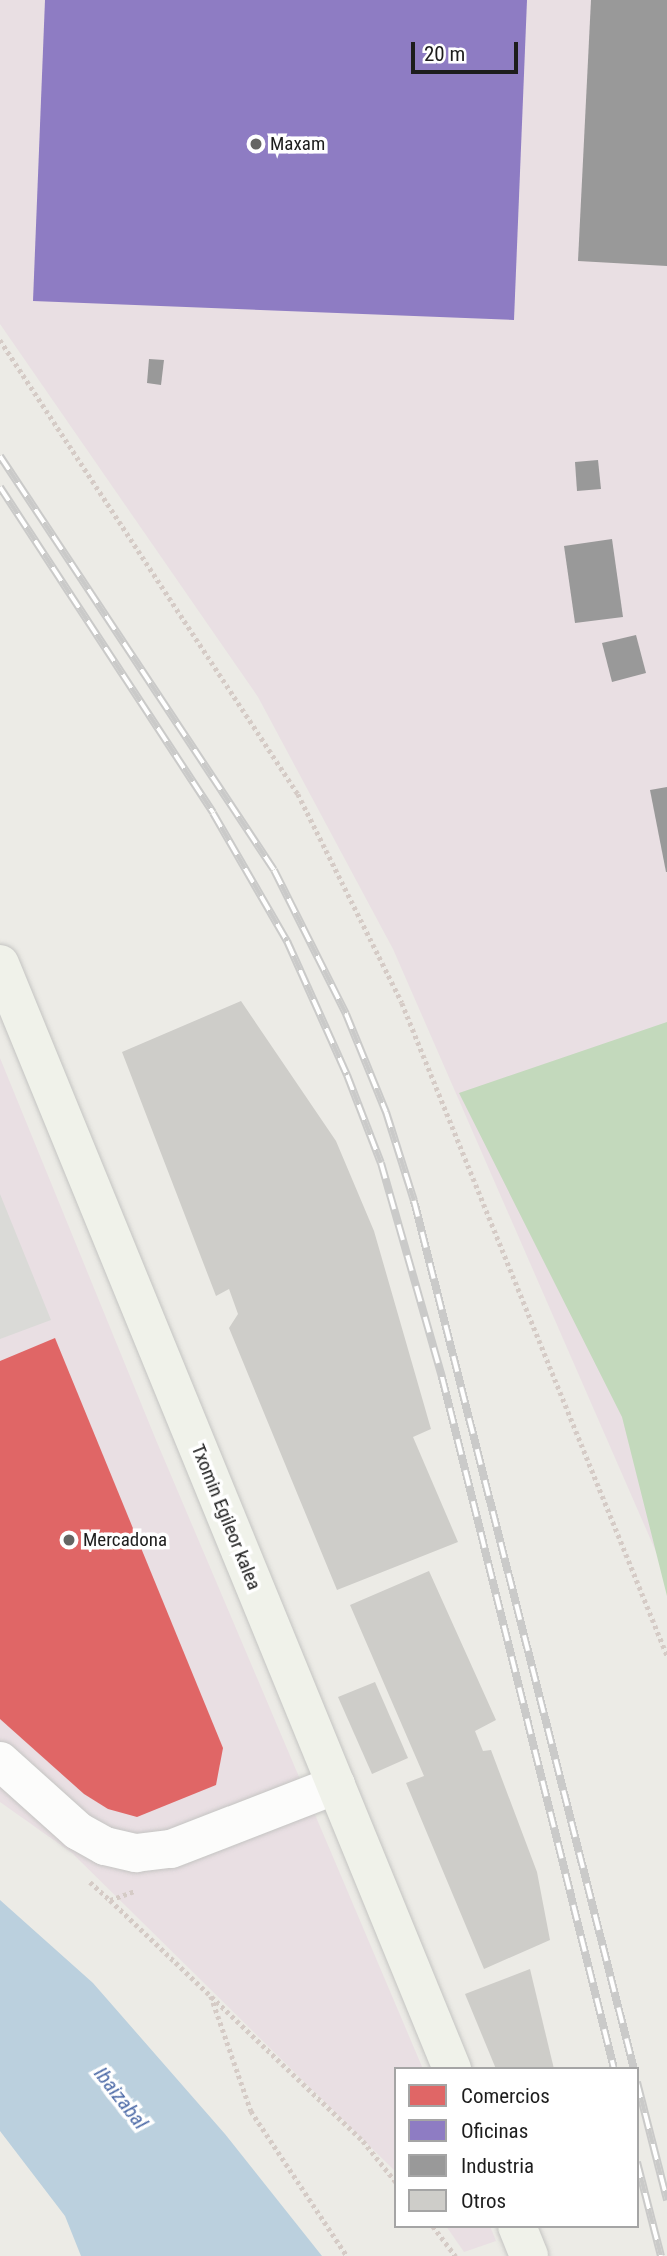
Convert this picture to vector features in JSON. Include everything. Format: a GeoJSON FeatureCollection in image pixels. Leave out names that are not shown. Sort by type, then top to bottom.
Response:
{"type":"FeatureCollection","features":[{"type":"Feature","properties":{"kind":"street","name":"Txomin Egileor kalea"},"geometry":{"type":"LineString","coordinates":[[0,964],[451,2067]]}},
{"type":"Feature","properties":{"kind":"street"},"geometry":{"type":"LineString","coordinates":[[0,1761],[79,1831],[105,1846],[136,1853],[171,1849],[336,1785]]}},
{"type":"Feature","properties":{"kind":"street"},"geometry":{"type":"LineString","coordinates":[[518,2228],[529,2256]]}},
{"type":"Feature","properties":{"kind":"path"},"geometry":{"type":"LineString","coordinates":[[0,340],[298,794],[402,1003],[667,1654]]}},
{"type":"Feature","properties":{"kind":"path"},"geometry":{"type":"LineString","coordinates":[[110,1900],[363,2141],[394,2180]]}},
{"type":"Feature","properties":{"kind":"path"},"geometry":{"type":"LineString","coordinates":[[211,1995],[251,2111],[347,2256]]}},
{"type":"Feature","properties":{"kind":"path"},"geometry":{"type":"LineString","coordinates":[[435,2228],[456,2256]]}},
{"type":"Feature","properties":{"kind":"shaded area"},"geometry":{"type":"Polygon","coordinates":[[[0,0],[667,0],[667,1577],[393,949],[258,697],[0,324],[0,0]]]}},
{"type":"Feature","properties":{"kind":"shaded area"},"geometry":{"type":"Polygon","coordinates":[[[0,1058],[156,1440],[422,2067],[394,2067],[394,2170],[72,1853],[0,1802],[0,1058]]]}},
{"type":"Feature","properties":{"kind":"shaded area"},"geometry":{"type":"Polygon","coordinates":[[[0,1194],[51,1320],[0,1339],[0,1194]]]}},
{"type":"Feature","properties":{"kind":"shaded area"},"geometry":{"type":"Polygon","coordinates":[[[447,2228],[491,2228],[496,2241],[464,2252],[447,2228]]]}},
{"type":"Feature","properties":{"kind":"green space"},"geometry":{"type":"Polygon","coordinates":[[[667,1022],[667,1596],[622,1417],[459,1093],[667,1022]]]}},
{"type":"Feature","properties":{"kind":"water","name":"Ibaizabal"},"geometry":{"type":"Polygon","coordinates":[[[0,1900],[93,1983],[225,2134],[322,2256],[81,2256],[65,2216],[0,2131],[0,1900]]]}},
{"type":"Feature","properties":{"kind":"building: Comercios","name":"Mercadona"},"geometry":{"type":"Polygon","coordinates":[[[55,1338],[223,1748],[216,1785],[137,1817],[108,1809],[84,1794],[0,1719],[0,1361],[55,1338]]]}},
{"type":"Feature","properties":{"kind":"building: Oficinas"},"geometry":{"type":"Polygon","coordinates":[[[45,0],[527,0],[514,320],[33,301],[45,0]]]}},
{"type":"Feature","properties":{"kind":"building: Industria"},"geometry":{"type":"Polygon","coordinates":[[[591,0],[667,0],[667,266],[578,261],[591,0]]]}},
{"type":"Feature","properties":{"kind":"building: Industria"},"geometry":{"type":"Polygon","coordinates":[[[149,359],[164,360],[161,385],[147,383],[149,359]]]}},
{"type":"Feature","properties":{"kind":"building: Industria"},"geometry":{"type":"Polygon","coordinates":[[[598,460],[601,489],[577,491],[575,462],[598,460]]]}},
{"type":"Feature","properties":{"kind":"building: Industria"},"geometry":{"type":"Polygon","coordinates":[[[612,539],[623,617],[575,623],[564,546],[612,539]]]}},
{"type":"Feature","properties":{"kind":"building: Industria"},"geometry":{"type":"Polygon","coordinates":[[[636,635],[646,673],[612,682],[602,643],[636,635]]]}},
{"type":"Feature","properties":{"kind":"building: Industria"},"geometry":{"type":"Polygon","coordinates":[[[667,787],[667,872],[666,872],[650,790],[667,787]]]}},
{"type":"Feature","properties":{"kind":"building: Otros"},"geometry":{"type":"Polygon","coordinates":[[[241,1001],[336,1141],[374,1231],[431,1429],[413,1437],[458,1542],[337,1590],[229,1328],[238,1314],[229,1289],[216,1296],[122,1052],[241,1001]]]}},
{"type":"Feature","properties":{"kind":"building: Otros"},"geometry":{"type":"Polygon","coordinates":[[[429,1571],[496,1720],[475,1731],[483,1751],[491,1750],[537,1872],[550,1940],[484,1969],[406,1783],[424,1776],[350,1605],[429,1571]]]}},
{"type":"Feature","properties":{"kind":"building: Otros"},"geometry":{"type":"Polygon","coordinates":[[[375,1682],[408,1758],[372,1774],[338,1697],[375,1682]]]}},
{"type":"Feature","properties":{"kind":"building: Otros"},"geometry":{"type":"Polygon","coordinates":[[[530,1969],[554,2067],[495,2067],[465,1994],[530,1969]]]}},
{"type":"Feature","properties":{"kind":"railway"},"geometry":{"type":"LineString","coordinates":[[0,456],[274,870],[346,1014],[386,1112],[414,1201],[633,2067]]}},
{"type":"Feature","properties":{"kind":"railway"},"geometry":{"type":"LineString","coordinates":[[0,487],[213,813],[287,941],[347,1075],[381,1163],[442,1377],[614,2067]]}},
{"type":"Feature","properties":{"kind":"railway"},"geometry":{"type":"LineString","coordinates":[[639,2090],[667,2200]]}},
{"type":"Feature","properties":{"kind":"railway"},"geometry":{"type":"LineString","coordinates":[[639,2170],[661,2256]]}},
{"type":"Feature","properties":{"kind":"place","name":"Maxam"},"geometry":{"type":"Point","coordinates":[256,144]}},
{"type":"Feature","properties":{"kind":"place","name":"Mercadona"},"geometry":{"type":"Point","coordinates":[69,1540]}}]}
